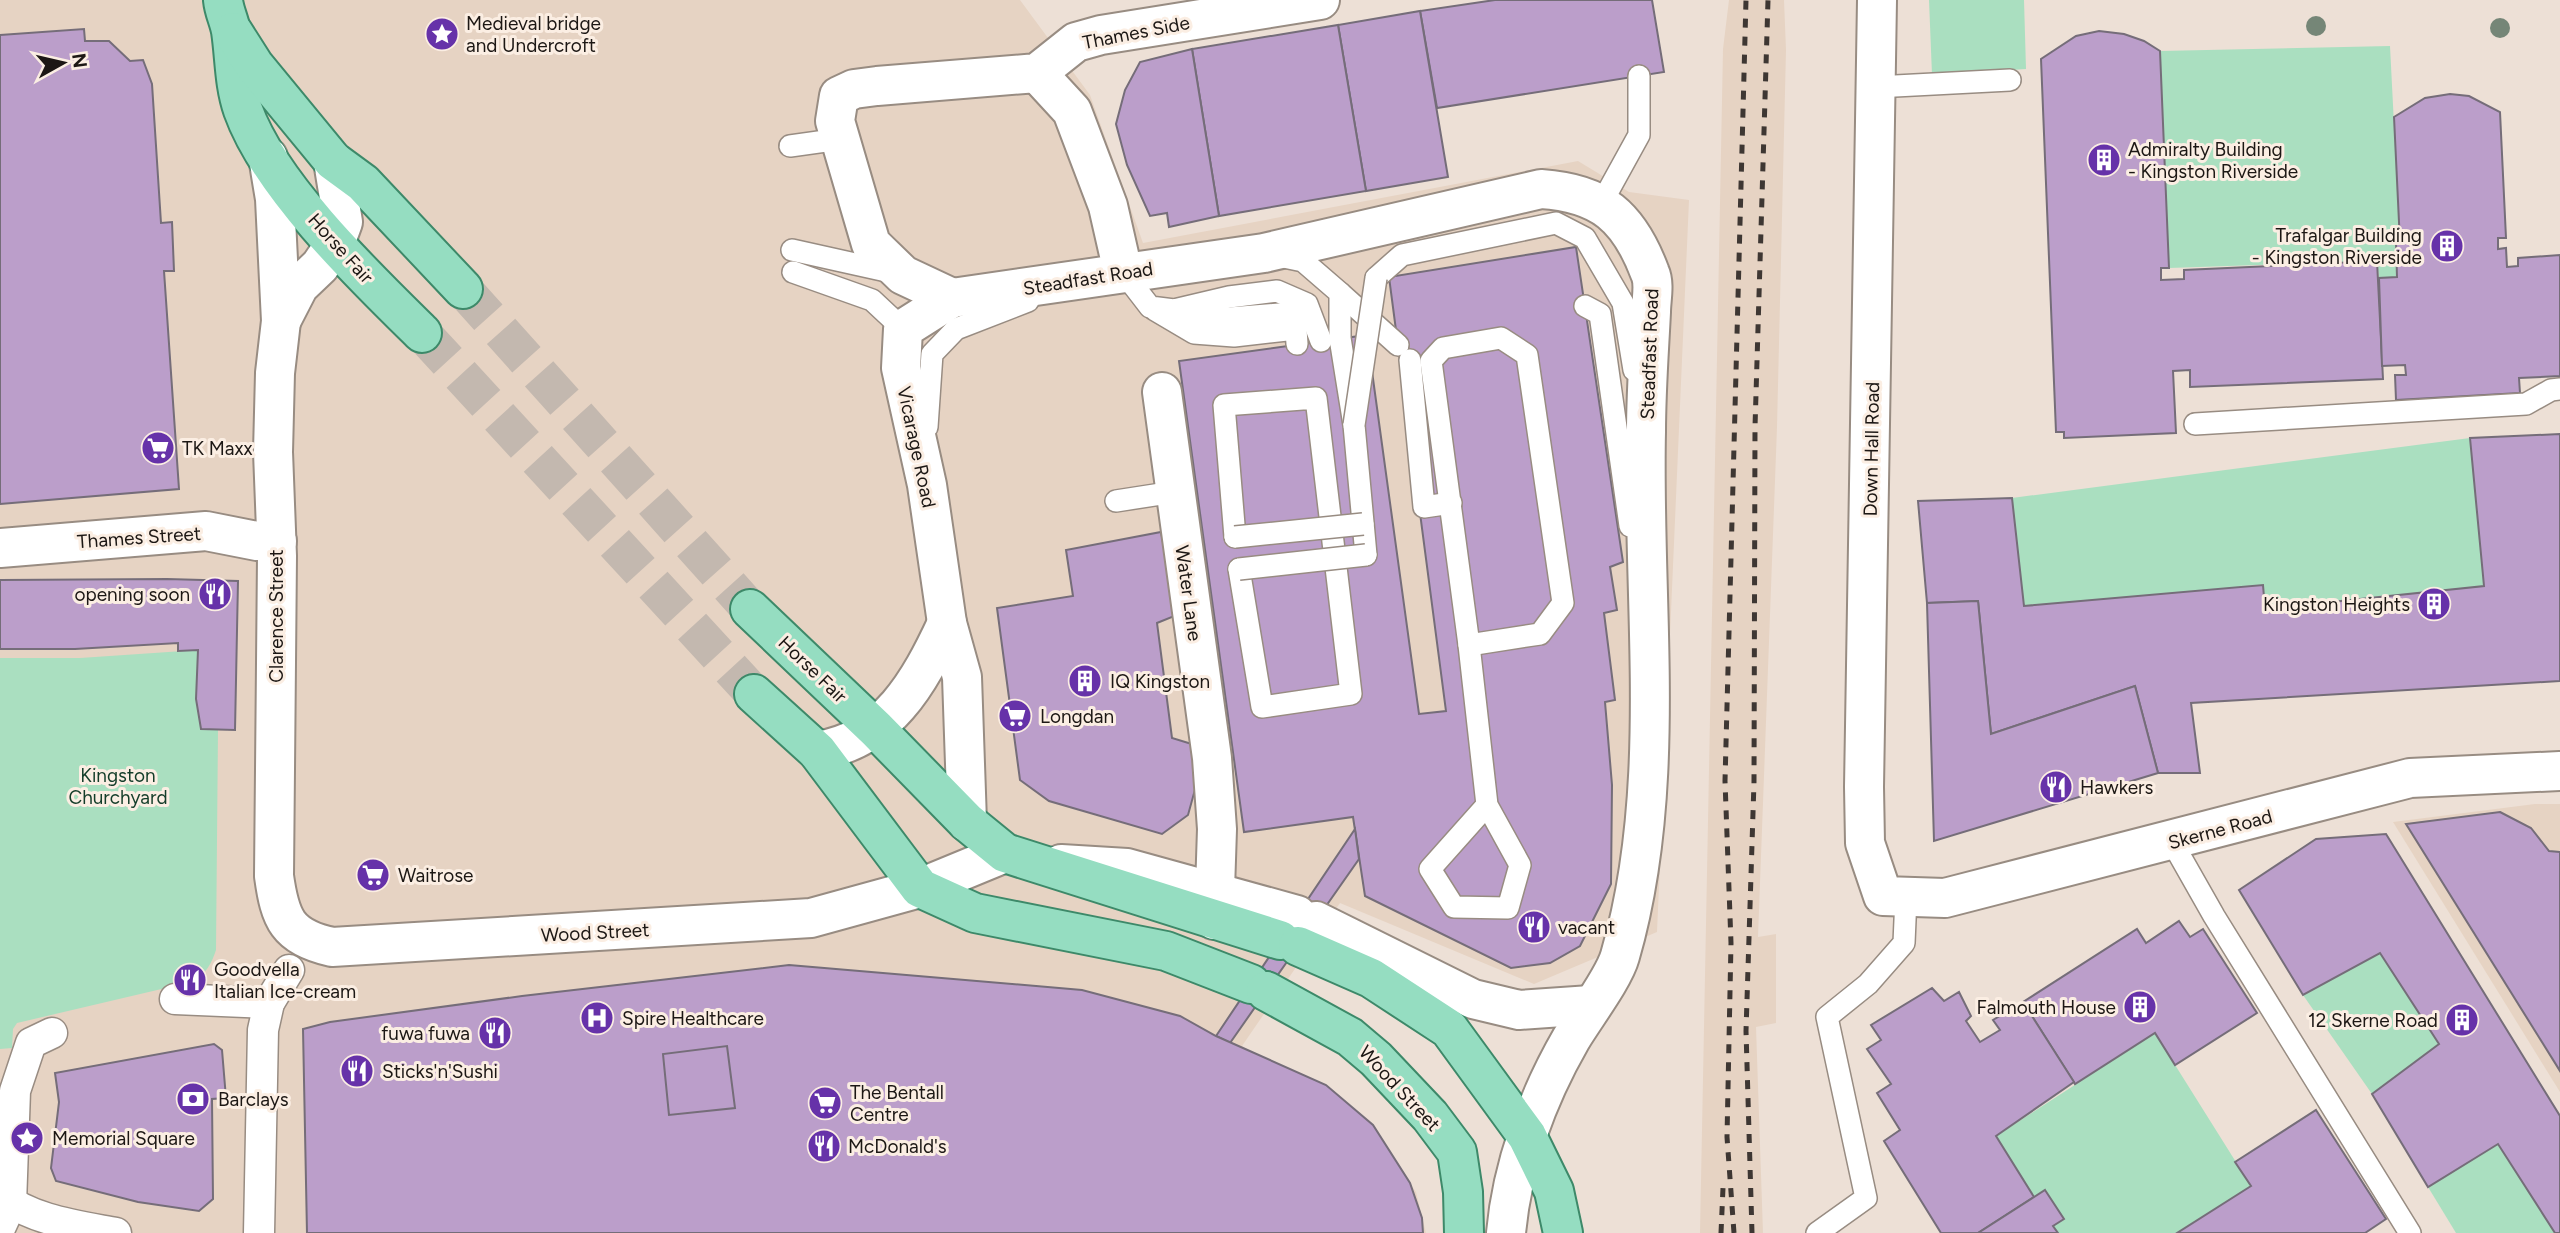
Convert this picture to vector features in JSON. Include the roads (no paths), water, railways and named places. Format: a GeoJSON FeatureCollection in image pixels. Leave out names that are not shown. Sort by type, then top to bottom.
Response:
{"type":"FeatureCollection","features":[{"type":"Feature","properties":{"kind":"main road"},"geometry":{"type":"LineString","coordinates":[[226,14],[279,96],[333,161],[363,183],[463,289]]}},
{"type":"Feature","properties":{"kind":"main road","name":"Horse Fair"},"geometry":{"type":"LineString","coordinates":[[226,14],[236,87],[244,113],[268,157],[335,244],[422,333]]}},
{"type":"Feature","properties":{"kind":"main road","name":"Horse Fair"},"geometry":{"type":"LineString","coordinates":[[750,609],[876,729],[967,822],[1016,858]]}},
{"type":"Feature","properties":{"kind":"main road"},"geometry":{"type":"LineString","coordinates":[[754,694],[817,751],[919,888]]}},
{"type":"Feature","properties":{"kind":"main road"},"geometry":{"type":"LineString","coordinates":[[1016,858],[1215,906],[1298,931],[1449,1030],[1527,1136],[1554,1191],[1563,1233]]}},
{"type":"Feature","properties":{"kind":"main road","name":"Wood Street"},"geometry":{"type":"LineString","coordinates":[[919,888],[975,913],[1167,951],[1258,988],[1350,1037],[1376,1059],[1430,1116],[1457,1152],[1463,1192],[1464,1233]]}},
{"type":"Feature","properties":{"kind":"street","name":"Thames Side"},"geometry":{"type":"LineString","coordinates":[[1037,73],[1076,42],[1101,35],[1320,0]]}},
{"type":"Feature","properties":{"kind":"street","name":"Down Hall Road"},"geometry":{"type":"LineString","coordinates":[[1877,0],[1865,843],[1894,896]]}},
{"type":"Feature","properties":{"kind":"street"},"geometry":{"type":"LineString","coordinates":[[952,298],[903,275],[871,244],[835,121],[839,96],[854,89],[877,86],[1037,73],[1072,111],[1108,206],[1109,275]]}},
{"type":"Feature","properties":{"kind":"street","name":"Clarence Street"},"geometry":{"type":"LineString","coordinates":[[268,157],[275,199],[281,321],[275,373],[273,452],[277,541],[274,876],[279,912]]}},
{"type":"Feature","properties":{"kind":"street","name":"Clarence Street"},"geometry":{"type":"LineString","coordinates":[[281,321],[299,286],[320,266],[335,244],[343,222],[333,161]]}},
{"type":"Feature","properties":{"kind":"street","name":"Steadfast Road"},"geometry":{"type":"LineString","coordinates":[[952,298],[1264,253],[1541,189],[1566,191],[1601,204],[1628,226],[1652,276],[1646,434],[1646,807],[1637,883],[1619,960],[1591,1005]]}},
{"type":"Feature","properties":{"kind":"street"},"geometry":{"type":"LineString","coordinates":[[903,329],[952,298]]}},
{"type":"Feature","properties":{"kind":"street","name":"Vicarage Road"},"geometry":{"type":"LineString","coordinates":[[903,329],[901,368],[927,485],[947,623],[962,677],[967,822]]}},
{"type":"Feature","properties":{"kind":"street","name":"Water Lane"},"geometry":{"type":"LineString","coordinates":[[1161,391],[1212,758],[1217,829],[1215,906]]}},
{"type":"Feature","properties":{"kind":"street","name":"Thames Street"},"geometry":{"type":"LineString","coordinates":[[0,548],[206,531],[257,541],[277,541]]}},
{"type":"Feature","properties":{"kind":"street"},"geometry":{"type":"LineString","coordinates":[[817,751],[841,747],[876,729],[911,690],[929,662],[947,623]]}},
{"type":"Feature","properties":{"kind":"street","name":"Skerne Road"},"geometry":{"type":"LineString","coordinates":[[1894,896],[1945,898],[2172,842],[2410,778],[2560,771]]}},
{"type":"Feature","properties":{"kind":"street","name":"Wood Street"},"geometry":{"type":"LineString","coordinates":[[279,912],[307,941],[332,947],[811,918],[1016,858]]}},
{"type":"Feature","properties":{"kind":"street"},"geometry":{"type":"LineString","coordinates":[[1298,931],[1473,999],[1519,1010],[1591,1005]]}},
{"type":"Feature","properties":{"kind":"street"},"geometry":{"type":"LineString","coordinates":[[259,1233],[263,1030],[269,1003],[289,970]]}},
{"type":"Feature","properties":{"kind":"street"},"geometry":{"type":"LineString","coordinates":[[175,999],[269,1003]]}},
{"type":"Feature","properties":{"kind":"street"},"geometry":{"type":"LineString","coordinates":[[1506,1233],[1509,1200],[1527,1136],[1560,1058],[1591,1005]]}},
{"type":"Feature","properties":{"kind":"street"},"geometry":{"type":"LineString","coordinates":[[52,1033],[31,1044],[15,1091],[4,1209],[116,1233]]}},
{"type":"Feature","properties":{"kind":"lane"},"geometry":{"type":"LineString","coordinates":[[1601,204],[1639,135],[1639,76]]}},
{"type":"Feature","properties":{"kind":"lane"},"geometry":{"type":"LineString","coordinates":[[1876,87],[2010,80]]}},
{"type":"Feature","properties":{"kind":"lane"},"geometry":{"type":"LineString","coordinates":[[790,146],[841,139]]}},
{"type":"Feature","properties":{"kind":"lane"},"geometry":{"type":"LineString","coordinates":[[1354,425],[1376,278],[1402,255],[1556,223],[1585,238],[1623,303],[1646,434]]}},
{"type":"Feature","properties":{"kind":"lane"},"geometry":{"type":"LineString","coordinates":[[792,250],[903,275]]}},
{"type":"Feature","properties":{"kind":"lane"},"geometry":{"type":"LineString","coordinates":[[1264,253],[1303,261],[1404,353],[1424,507],[1451,503]]}},
{"type":"Feature","properties":{"kind":"lane"},"geometry":{"type":"LineString","coordinates":[[793,272],[873,300],[903,329]]}},
{"type":"Feature","properties":{"kind":"lane"},"geometry":{"type":"LineString","coordinates":[[927,485],[927,401],[932,354],[956,329],[1109,275],[1150,307],[1194,333],[1296,336]]}},
{"type":"Feature","properties":{"kind":"lane"},"geometry":{"type":"LineString","coordinates":[[1150,307],[1174,310],[1229,297],[1277,291],[1307,304],[1321,341]]}},
{"type":"Feature","properties":{"kind":"lane"},"geometry":{"type":"LineString","coordinates":[[1340,293],[1340,338],[1354,425],[1366,555],[1240,569],[1262,707],[1351,694],[1316,398],[1224,405],[1235,537],[1363,524]]}},
{"type":"Feature","properties":{"kind":"lane"},"geometry":{"type":"LineString","coordinates":[[1585,306],[1600,314],[1633,546],[1648,617]]}},
{"type":"Feature","properties":{"kind":"lane"},"geometry":{"type":"LineString","coordinates":[[1469,645],[1540,634],[1563,603],[1527,355],[1501,338],[1443,348],[1431,361],[1469,645],[1487,805],[1520,865],[1508,908],[1454,907],[1430,869],[1487,805]]}},
{"type":"Feature","properties":{"kind":"lane"},"geometry":{"type":"LineString","coordinates":[[2194,424],[2526,404],[2551,390],[2560,389]]}},
{"type":"Feature","properties":{"kind":"lane"},"geometry":{"type":"LineString","coordinates":[[1116,501],[1174,492]]}},
{"type":"Feature","properties":{"kind":"lane"},"geometry":{"type":"LineString","coordinates":[[2172,842],[2214,916],[2410,1233]]}},
{"type":"Feature","properties":{"kind":"lane"},"geometry":{"type":"LineString","coordinates":[[1822,1230],[1866,1198],[1827,1017],[1868,984],[1904,943],[1894,896]]}},
{"type":"Feature","properties":{"kind":"tunnel"},"geometry":{"type":"LineString","coordinates":[[463,289],[750,609]]}},
{"type":"Feature","properties":{"kind":"tunnel"},"geometry":{"type":"LineString","coordinates":[[422,333],[754,694]]}},
{"type":"Feature","properties":{"kind":"railway"},"geometry":{"type":"LineString","coordinates":[[1734,1233],[1727,1137],[1731,943],[1725,781],[1746,0]]}},
{"type":"Feature","properties":{"kind":"railway"},"geometry":{"type":"LineString","coordinates":[[1752,1233],[1746,1031],[1754,782],[1755,427],[1768,0]]}},
{"type":"Feature","properties":{"kind":"railway"},"geometry":{"type":"LineString","coordinates":[[1721,1233],[1723,1188]]}},
{"type":"Feature","properties":{"kind":"place","name":"Medieval bridge and Undercroft"},"geometry":{"type":"Point","coordinates":[442,34]}},
{"type":"Feature","properties":{"kind":"place","name":"Admiralty Building - Kingston Riverside"},"geometry":{"type":"Point","coordinates":[2104,160]}},
{"type":"Feature","properties":{"kind":"place","name":"Trafalgar Building - Kingston Riverside"},"geometry":{"type":"Point","coordinates":[2447,246]}},
{"type":"Feature","properties":{"kind":"place","name":"TK Maxx"},"geometry":{"type":"Point","coordinates":[158,448]}},
{"type":"Feature","properties":{"kind":"place","name":"opening soon"},"geometry":{"type":"Point","coordinates":[215,594]}},
{"type":"Feature","properties":{"kind":"place","name":"Kingston Heights"},"geometry":{"type":"Point","coordinates":[2434,604]}},
{"type":"Feature","properties":{"kind":"place","name":"IQ Kingston"},"geometry":{"type":"Point","coordinates":[1085,681]}},
{"type":"Feature","properties":{"kind":"place","name":"Longdan"},"geometry":{"type":"Point","coordinates":[1015,716]}},
{"type":"Feature","properties":{"kind":"place","name":"Hawkers"},"geometry":{"type":"Point","coordinates":[2056,787]}},
{"type":"Feature","properties":{"kind":"place","name":"Waitrose"},"geometry":{"type":"Point","coordinates":[373,875]}},
{"type":"Feature","properties":{"kind":"place","name":"vacant"},"geometry":{"type":"Point","coordinates":[1534,927]}},
{"type":"Feature","properties":{"kind":"place","name":"Goodvella Italian Ice-cream"},"geometry":{"type":"Point","coordinates":[190,980]}},
{"type":"Feature","properties":{"kind":"place","name":"Falmouth House"},"geometry":{"type":"Point","coordinates":[2140,1007]}},
{"type":"Feature","properties":{"kind":"place","name":"Spire Healthcare"},"geometry":{"type":"Point","coordinates":[597,1018]}},
{"type":"Feature","properties":{"kind":"place","name":"12 Skerne Road"},"geometry":{"type":"Point","coordinates":[2462,1020]}},
{"type":"Feature","properties":{"kind":"place","name":"fuwa fuwa"},"geometry":{"type":"Point","coordinates":[495,1033]}},
{"type":"Feature","properties":{"kind":"place","name":"Sticks'n'Sushi"},"geometry":{"type":"Point","coordinates":[357,1071]}},
{"type":"Feature","properties":{"kind":"place","name":"Barclays"},"geometry":{"type":"Point","coordinates":[193,1099]}},
{"type":"Feature","properties":{"kind":"place","name":"The Bentall Centre"},"geometry":{"type":"Point","coordinates":[825,1103]}},
{"type":"Feature","properties":{"kind":"place","name":"Memorial Square"},"geometry":{"type":"Point","coordinates":[27,1138]}},
{"type":"Feature","properties":{"kind":"place","name":"McDonald's"},"geometry":{"type":"Point","coordinates":[824,1146]}},
{"type":"Feature","properties":{"kind":"park label","name":"Kingston Churchyard"},"geometry":{"type":"Point","coordinates":[118,786]}}]}
